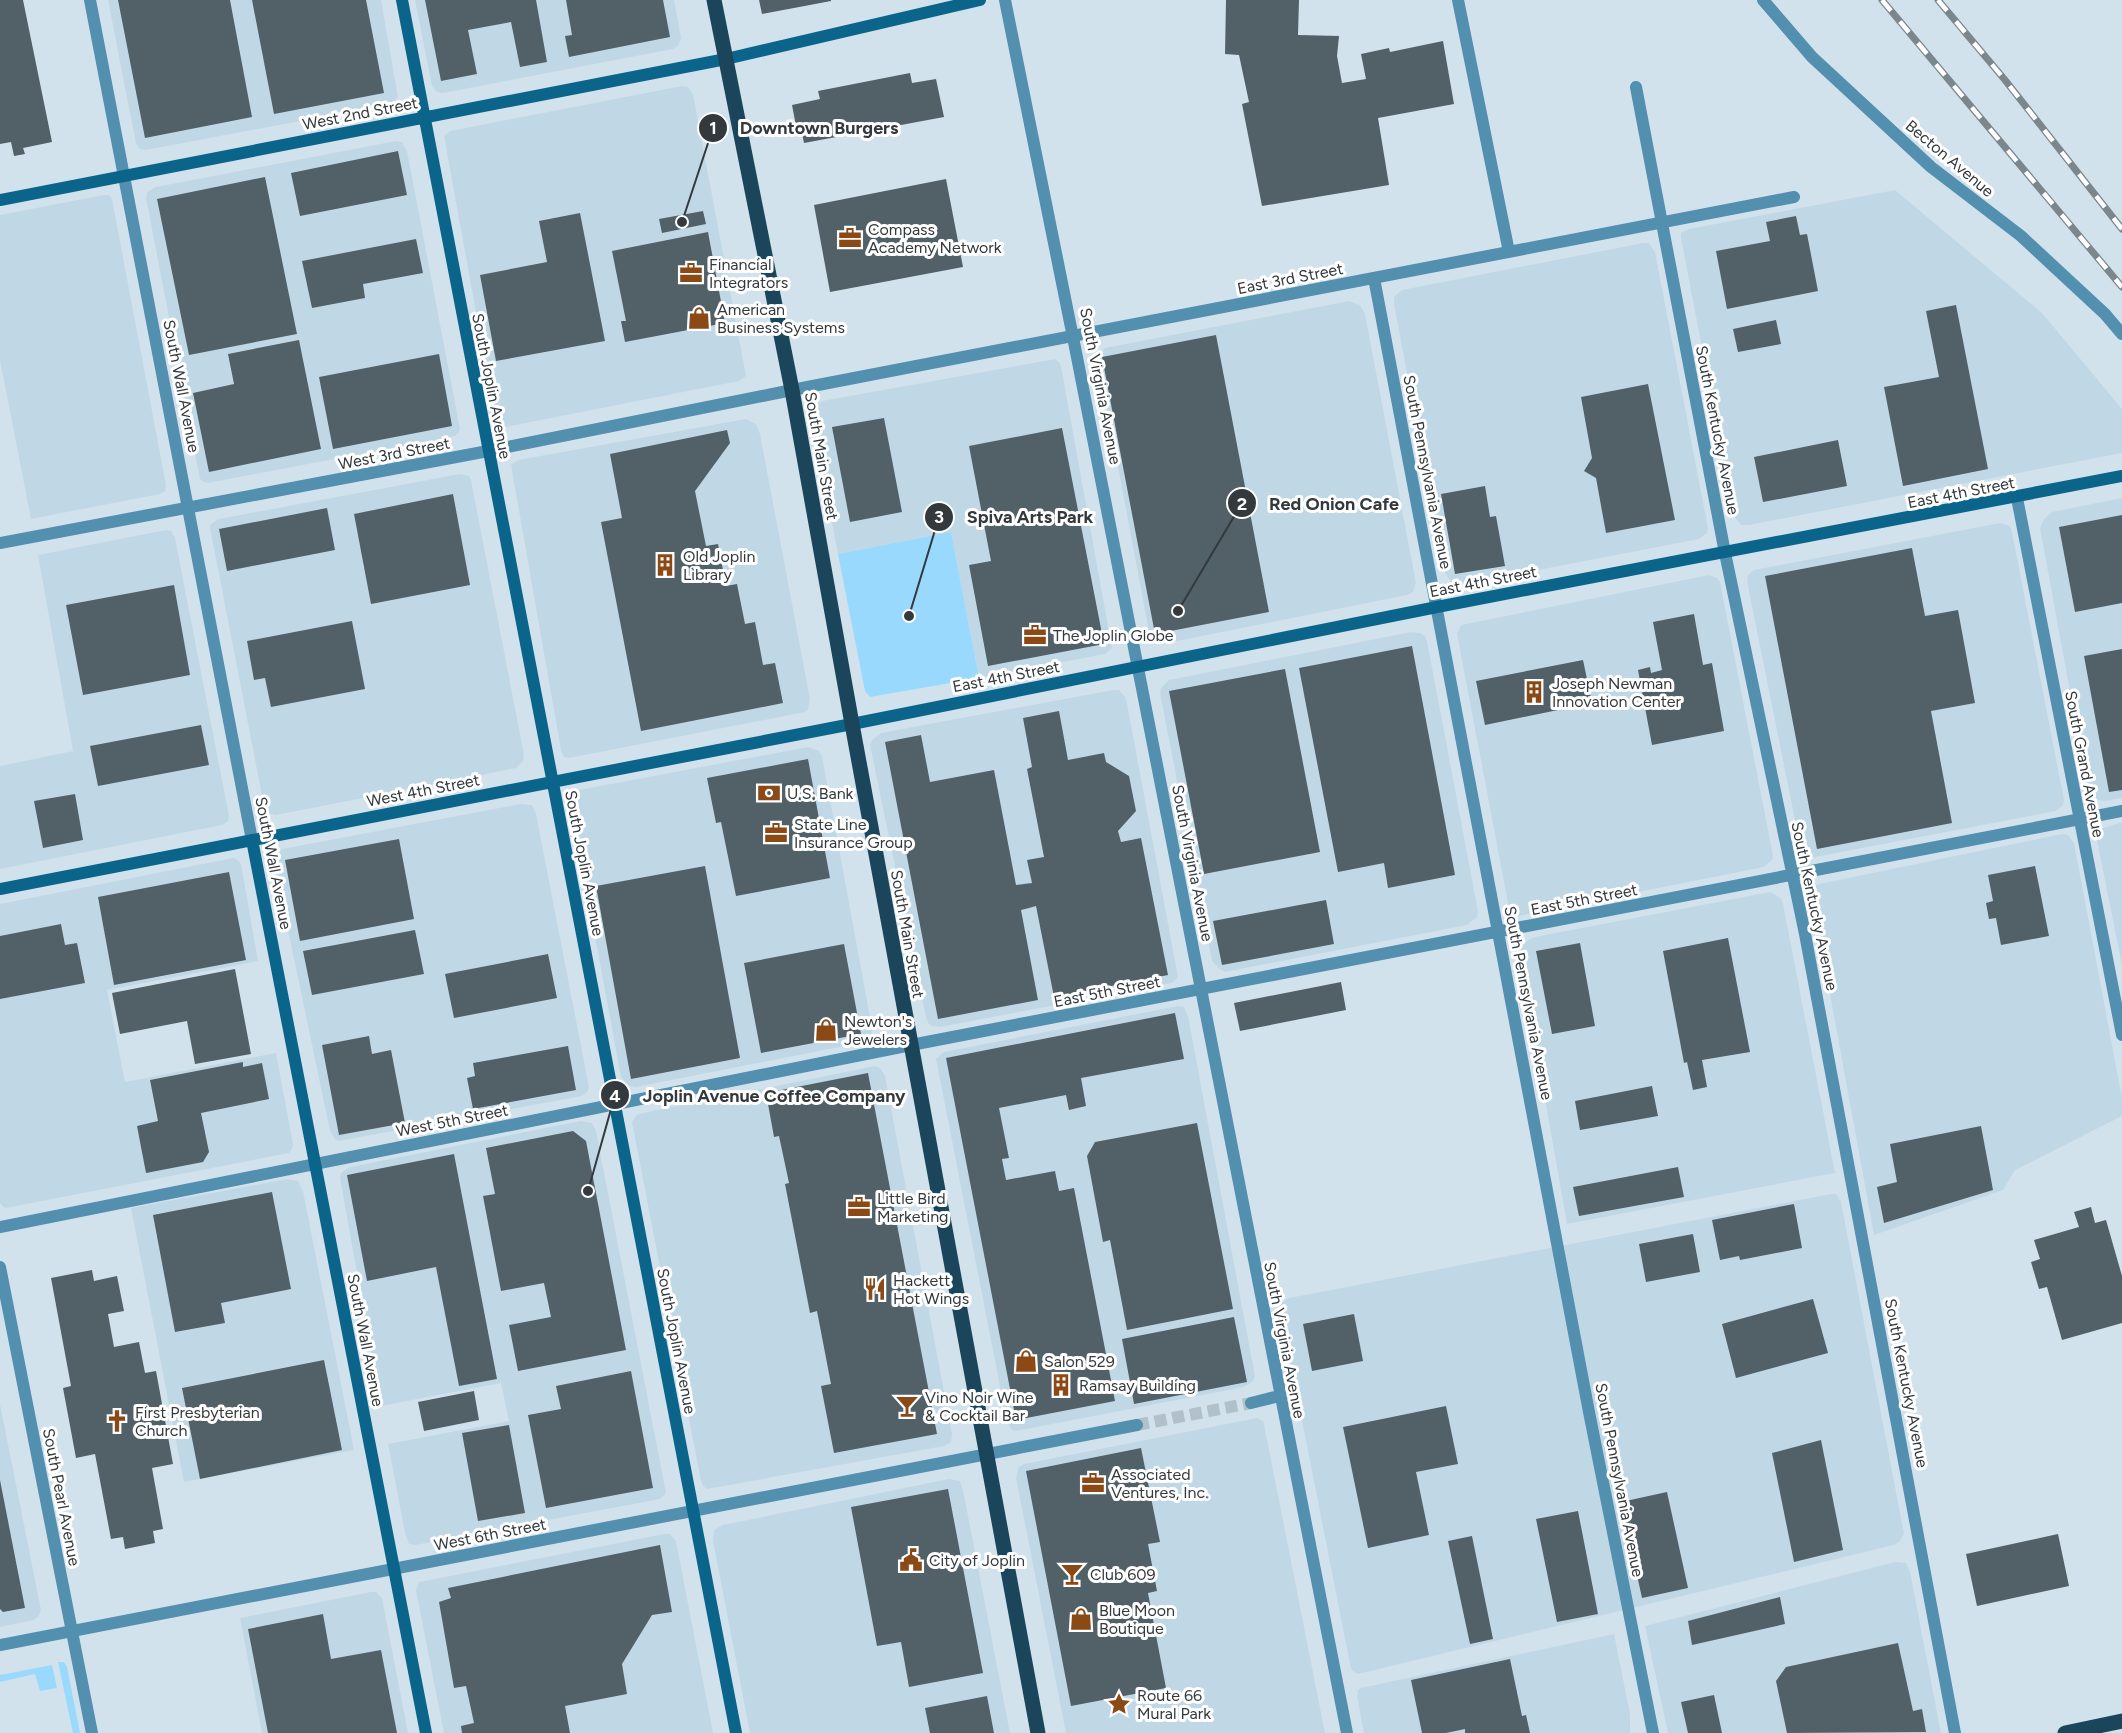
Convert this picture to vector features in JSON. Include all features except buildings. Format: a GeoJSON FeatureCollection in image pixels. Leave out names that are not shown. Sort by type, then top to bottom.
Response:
{"type":"FeatureCollection","features":[{"type":"Feature","properties":{"kind":"main road","name":"South Main Street"},"geometry":{"type":"LineString","coordinates":[[714,0],[792,390],[1038,1733]]}},
{"type":"Feature","properties":{"kind":"main road"},"geometry":{"type":"LineString","coordinates":[[2067,1733],[2122,1721]]}},
{"type":"Feature","properties":{"kind":"street","name":"South Wall Avenue"},"geometry":{"type":"LineString","coordinates":[[90,0],[426,1733]]}},
{"type":"Feature","properties":{"kind":"street","name":"South Joplin Avenue"},"geometry":{"type":"LineString","coordinates":[[402,0],[736,1733]]}},
{"type":"Feature","properties":{"kind":"street","name":"West 2nd Street"},"geometry":{"type":"LineString","coordinates":[[0,200],[726,59],[980,0]]}},
{"type":"Feature","properties":{"kind":"street","name":"South Virginia Avenue"},"geometry":{"type":"LineString","coordinates":[[1005,0],[1074,337],[1279,1396],[1347,1733]]}},
{"type":"Feature","properties":{"kind":"street"},"geometry":{"type":"LineString","coordinates":[[1458,0],[1509,252]]}},
{"type":"Feature","properties":{"kind":"street","name":"Becton Avenue"},"geometry":{"type":"LineString","coordinates":[[1762,0],[1812,57],[1930,167],[2021,236],[2105,314],[2122,334]]}},
{"type":"Feature","properties":{"kind":"street","name":"South Kentucky Avenue"},"geometry":{"type":"LineString","coordinates":[[1636,87],[1725,553],[1805,934],[1955,1733]]}},
{"type":"Feature","properties":{"kind":"street","name":"East 3rd Street"},"geometry":{"type":"LineString","coordinates":[[792,390],[1794,197]]}},
{"type":"Feature","properties":{"kind":"street","name":"South Pennsylvania Avenue"},"geometry":{"type":"LineString","coordinates":[[1374,278],[1587,1401],[1653,1733]]}},
{"type":"Feature","properties":{"kind":"street","name":"West 3rd Street"},"geometry":{"type":"LineString","coordinates":[[0,543],[488,452],[792,390]]}},
{"type":"Feature","properties":{"kind":"street","name":"East 4th Street"},"geometry":{"type":"LineString","coordinates":[[852,724],[1437,607],[2017,498],[2122,476]]}},
{"type":"Feature","properties":{"kind":"street","name":"South Grand Avenue"},"geometry":{"type":"LineString","coordinates":[[2017,498],[2122,1035]]}},
{"type":"Feature","properties":{"kind":"street","name":"West 4th Street"},"geometry":{"type":"LineString","coordinates":[[0,889],[852,724]]}},
{"type":"Feature","properties":{"kind":"street","name":"East 5th Street"},"geometry":{"type":"LineString","coordinates":[[911,1045],[2122,811]]}},
{"type":"Feature","properties":{"kind":"street","name":"West 5th Street"},"geometry":{"type":"LineString","coordinates":[[0,1227],[911,1045]]}},
{"type":"Feature","properties":{"kind":"street","name":"South Pearl Avenue"},"geometry":{"type":"LineString","coordinates":[[0,1267],[92,1733]]}},
{"type":"Feature","properties":{"kind":"street"},"geometry":{"type":"LineString","coordinates":[[1251,1403],[1279,1396]]}},
{"type":"Feature","properties":{"kind":"street","name":"West 6th Street"},"geometry":{"type":"LineString","coordinates":[[0,1645],[1137,1425]]}},
{"type":"Feature","properties":{"kind":"shaded area"},"geometry":{"type":"Polygon","coordinates":[[[108,0],[381,0],[398,97],[391,104],[146,150],[140,149],[136,144],[108,0]]]}},
{"type":"Feature","properties":{"kind":"shaded area"},"geometry":{"type":"Polygon","coordinates":[[[415,0],[674,0],[681,38],[678,46],[673,49],[443,93],[437,92],[432,86],[415,0]]]}},
{"type":"Feature","properties":{"kind":"shaded area"},"geometry":{"type":"Polygon","coordinates":[[[682,86],[688,87],[693,94],[746,376],[739,381],[506,427],[500,425],[495,417],[444,136],[450,131],[682,86]]]}},
{"type":"Feature","properties":{"kind":"shaded area"},"geometry":{"type":"Polygon","coordinates":[[[396,141],[402,142],[407,151],[459,432],[455,436],[204,482],[200,479],[146,198],[147,192],[156,187],[396,141]]]}},
{"type":"Feature","properties":{"kind":"shaded area"},"geometry":{"type":"Polygon","coordinates":[[[1895,190],[2042,313],[2122,409],[2122,453],[1741,525],[1734,516],[1681,233],[1689,229],[1895,190]]]}},
{"type":"Feature","properties":{"kind":"shaded area"},"geometry":{"type":"Polygon","coordinates":[[[109,195],[112,199],[166,485],[165,491],[160,494],[31,519],[0,360],[0,215],[109,195]]]}},
{"type":"Feature","properties":{"kind":"shaded area"},"geometry":{"type":"Polygon","coordinates":[[[1649,243],[1655,252],[1708,528],[1707,533],[1699,539],[1460,585],[1453,584],[1445,573],[1394,297],[1402,290],[1649,243]]]}},
{"type":"Feature","properties":{"kind":"shaded area"},"geometry":{"type":"Polygon","coordinates":[[[1349,301],[1360,305],[1365,314],[1416,583],[1413,592],[1162,644],[1155,643],[1150,639],[1097,355],[1105,348],[1349,301]]]}},
{"type":"Feature","properties":{"kind":"shaded area"},"geometry":{"type":"Polygon","coordinates":[[[1055,359],[1061,366],[1112,648],[1105,654],[979,678],[951,532],[838,554],[811,413],[822,401],[1055,359]]]}},
{"type":"Feature","properties":{"kind":"shaded area"},"geometry":{"type":"Polygon","coordinates":[[[746,419],[756,424],[760,434],[810,699],[808,709],[805,712],[569,758],[564,757],[511,465],[518,460],[746,419]]]}},
{"type":"Feature","properties":{"kind":"shaded area"},"geometry":{"type":"Polygon","coordinates":[[[460,474],[469,476],[471,480],[524,755],[523,761],[516,768],[276,815],[270,814],[264,806],[211,524],[219,519],[460,474]]]}},
{"type":"Feature","properties":{"kind":"shaded area"},"geometry":{"type":"Polygon","coordinates":[[[2122,498],[2122,798],[2104,801],[2098,800],[2087,784],[2040,528],[2044,519],[2052,512],[2122,498]]]}},
{"type":"Feature","properties":{"kind":"shaded area"},"geometry":{"type":"Polygon","coordinates":[[[2000,523],[2010,526],[2012,532],[2064,800],[2063,805],[2056,811],[1810,858],[1806,856],[1801,850],[1747,581],[1748,575],[1754,570],[2000,523]]]}},
{"type":"Feature","properties":{"kind":"shaded area"},"geometry":{"type":"Polygon","coordinates":[[[166,530],[171,531],[175,538],[229,816],[228,821],[222,825],[0,869],[0,766],[73,751],[38,555],[166,530]]]}},
{"type":"Feature","properties":{"kind":"shaded area"},"geometry":{"type":"Polygon","coordinates":[[[951,532],[979,678],[870,697],[865,691],[838,554],[951,532]]]}},
{"type":"Feature","properties":{"kind":"shaded area"},"geometry":{"type":"Polygon","coordinates":[[[1709,575],[1720,582],[1772,860],[1764,867],[1518,916],[1512,915],[1457,634],[1461,625],[1709,575]]]}},
{"type":"Feature","properties":{"kind":"shaded area"},"geometry":{"type":"Polygon","coordinates":[[[1411,632],[1420,633],[1427,641],[1478,911],[1477,917],[1467,925],[1225,972],[1212,961],[1160,693],[1161,688],[1169,680],[1411,632]]]}},
{"type":"Feature","properties":{"kind":"shaded area"},"geometry":{"type":"Polygon","coordinates":[[[1119,690],[1126,698],[1178,977],[1172,983],[940,1027],[932,1026],[926,1017],[870,745],[872,740],[881,733],[1119,690]]]}},
{"type":"Feature","properties":{"kind":"shaded area"},"geometry":{"type":"Polygon","coordinates":[[[808,747],[819,751],[822,756],[872,1028],[871,1038],[865,1042],[636,1087],[629,1086],[621,1077],[571,797],[579,790],[808,747]]]}},
{"type":"Feature","properties":{"kind":"shaded area"},"geometry":{"type":"Polygon","coordinates":[[[520,804],[532,805],[536,814],[588,1091],[582,1096],[339,1141],[335,1139],[330,1131],[274,863],[275,856],[282,849],[520,804]]]}},
{"type":"Feature","properties":{"kind":"shaded area"},"geometry":{"type":"Polygon","coordinates":[[[2122,822],[2122,965],[2097,833],[2100,829],[2122,822]]]}},
{"type":"Feature","properties":{"kind":"shaded area"},"geometry":{"type":"Polygon","coordinates":[[[2062,834],[2068,835],[2074,843],[2122,1098],[2122,1116],[2015,1170],[2003,1190],[1874,1235],[1811,890],[1819,884],[2062,834]]]}},
{"type":"Feature","properties":{"kind":"shaded area"},"geometry":{"type":"Polygon","coordinates":[[[233,858],[241,864],[258,961],[107,990],[125,1082],[276,1053],[293,1144],[292,1149],[289,1153],[3,1207],[0,1203],[0,904],[233,858]]]}},
{"type":"Feature","properties":{"kind":"shaded area"},"geometry":{"type":"Polygon","coordinates":[[[1770,892],[1781,898],[1783,904],[1835,1173],[1567,1224],[1520,949],[1528,940],[1535,937],[1770,892]]]}},
{"type":"Feature","properties":{"kind":"shaded area"},"geometry":{"type":"Polygon","coordinates":[[[1178,1006],[1184,1007],[1188,1016],[1255,1376],[1253,1381],[1244,1387],[1012,1430],[1007,1422],[936,1059],[944,1052],[1178,1006]]]}},
{"type":"Feature","properties":{"kind":"shaded area"},"geometry":{"type":"Polygon","coordinates":[[[875,1066],[880,1068],[885,1076],[952,1434],[951,1442],[944,1446],[707,1489],[701,1481],[632,1122],[637,1115],[643,1113],[875,1066]]]}},
{"type":"Feature","properties":{"kind":"shaded area"},"geometry":{"type":"Polygon","coordinates":[[[581,1121],[592,1123],[596,1131],[666,1493],[660,1499],[415,1545],[409,1544],[388,1444],[509,1421],[501,1383],[381,1406],[340,1178],[341,1173],[350,1167],[581,1121]]]}},
{"type":"Feature","properties":{"kind":"shaded area"},"geometry":{"type":"Polygon","coordinates":[[[287,1179],[298,1181],[303,1191],[354,1450],[184,1482],[131,1208],[287,1179]]]}},
{"type":"Feature","properties":{"kind":"shaded area"},"geometry":{"type":"Polygon","coordinates":[[[1836,1194],[1841,1202],[1904,1534],[1899,1542],[1358,1674],[1351,1669],[1280,1309],[1281,1303],[1289,1298],[1836,1194]]]}},
{"type":"Feature","properties":{"kind":"shaded area"},"geometry":{"type":"Polygon","coordinates":[[[0,1404],[41,1610],[34,1620],[0,1627],[0,1404]]]}},
{"type":"Feature","properties":{"kind":"shaded area"},"geometry":{"type":"Polygon","coordinates":[[[1257,1418],[1264,1424],[1325,1733],[1066,1733],[1016,1478],[1019,1467],[1024,1464],[1257,1418]]]}},
{"type":"Feature","properties":{"kind":"shaded area"},"geometry":{"type":"Polygon","coordinates":[[[949,1479],[960,1481],[963,1490],[1010,1733],[750,1733],[713,1541],[714,1530],[723,1525],[949,1479]]]}},
{"type":"Feature","properties":{"kind":"shaded area"},"geometry":{"type":"Polygon","coordinates":[[[670,1534],[676,1541],[713,1733],[444,1733],[416,1591],[419,1582],[670,1534]]]}},
{"type":"Feature","properties":{"kind":"shaded area"},"geometry":{"type":"Polygon","coordinates":[[[1895,1562],[1906,1563],[1910,1572],[1941,1733],[1668,1733],[1645,1626],[1895,1562]]]}},
{"type":"Feature","properties":{"kind":"shaded area"},"geometry":{"type":"Polygon","coordinates":[[[376,1592],[382,1598],[408,1733],[262,1733],[240,1618],[376,1592]]]}},
{"type":"Feature","properties":{"kind":"shaded area"},"geometry":{"type":"Polygon","coordinates":[[[1614,1634],[1630,1714],[1630,1733],[1364,1733],[1357,1696],[1361,1688],[1614,1634]]]}},
{"type":"Feature","properties":{"kind":"shaded area"},"geometry":{"type":"Polygon","coordinates":[[[58,1662],[64,1662],[67,1667],[80,1733],[73,1733],[58,1662]]]}},
{"type":"Feature","properties":{"kind":"shaded area"},"geometry":{"type":"Polygon","coordinates":[[[52,1665],[57,1688],[40,1691],[35,1674],[0,1682],[0,1675],[52,1665]]]}},
{"type":"Feature","properties":{"kind":"tunnel"},"geometry":{"type":"LineString","coordinates":[[1137,1425],[1251,1403]]}},
{"type":"Feature","properties":{"kind":"railway"},"geometry":{"type":"LineString","coordinates":[[1882,0],[2122,287]]}},
{"type":"Feature","properties":{"kind":"railway"},"geometry":{"type":"LineString","coordinates":[[1938,0],[2005,80],[2122,229]]}},
{"type":"Feature","properties":{"kind":"place","name":"Downtown Burgers"},"geometry":{"type":"Point","coordinates":[682,222]}},
{"type":"Feature","properties":{"kind":"place","name":"Compass Academy Network"},"geometry":{"type":"Point","coordinates":[850,238]}},
{"type":"Feature","properties":{"kind":"place","name":"Financial Integrators"},"geometry":{"type":"Point","coordinates":[691,273]}},
{"type":"Feature","properties":{"kind":"place","name":"American Business Systems"},"geometry":{"type":"Point","coordinates":[699,318]}},
{"type":"Feature","properties":{"kind":"place","name":"Old Joplin Library"},"geometry":{"type":"Point","coordinates":[665,565]}},
{"type":"Feature","properties":{"kind":"place","name":"Red Onion Cafe"},"geometry":{"type":"Point","coordinates":[1178,611]}},
{"type":"Feature","properties":{"kind":"place","name":"Spiva Arts Park"},"geometry":{"type":"Point","coordinates":[909,616]}},
{"type":"Feature","properties":{"kind":"place","name":"The Joplin Globe"},"geometry":{"type":"Point","coordinates":[1035,635]}},
{"type":"Feature","properties":{"kind":"place","name":"Joseph Newman Innovation Center"},"geometry":{"type":"Point","coordinates":[1534,692]}},
{"type":"Feature","properties":{"kind":"place","name":"U.S. Bank"},"geometry":{"type":"Point","coordinates":[769,793]}},
{"type":"Feature","properties":{"kind":"place","name":"State Line Insurance Group"},"geometry":{"type":"Point","coordinates":[776,833]}},
{"type":"Feature","properties":{"kind":"place","name":"Newton's Jewelers"},"geometry":{"type":"Point","coordinates":[826,1030]}},
{"type":"Feature","properties":{"kind":"place","name":"Joplin Avenue Coffee Company"},"geometry":{"type":"Point","coordinates":[588,1191]}},
{"type":"Feature","properties":{"kind":"place","name":"Little Bird Marketing"},"geometry":{"type":"Point","coordinates":[859,1207]}},
{"type":"Feature","properties":{"kind":"place","name":"Hackett Hot Wings"},"geometry":{"type":"Point","coordinates":[875,1289]}},
{"type":"Feature","properties":{"kind":"place","name":"Salon 529"},"geometry":{"type":"Point","coordinates":[1026,1361]}},
{"type":"Feature","properties":{"kind":"place","name":"Ramsay Building"},"geometry":{"type":"Point","coordinates":[1061,1385]}},
{"type":"Feature","properties":{"kind":"place","name":"Vino Noir Wine & Cocktail Bar"},"geometry":{"type":"Point","coordinates":[907,1406]}},
{"type":"Feature","properties":{"kind":"place","name":"First Presbyterian Church"},"geometry":{"type":"Point","coordinates":[117,1421]}},
{"type":"Feature","properties":{"kind":"place","name":"Associated Ventures, Inc."},"geometry":{"type":"Point","coordinates":[1093,1483]}},
{"type":"Feature","properties":{"kind":"place","name":"City of Joplin"},"geometry":{"type":"Point","coordinates":[911,1560]}},
{"type":"Feature","properties":{"kind":"place","name":"Club 609"},"geometry":{"type":"Point","coordinates":[1072,1574]}},
{"type":"Feature","properties":{"kind":"place","name":"Blue Moon Boutique"},"geometry":{"type":"Point","coordinates":[1081,1619]}},
{"type":"Feature","properties":{"kind":"place","name":"Route 66 Mural Park"},"geometry":{"type":"Point","coordinates":[1119,1704]}}]}
